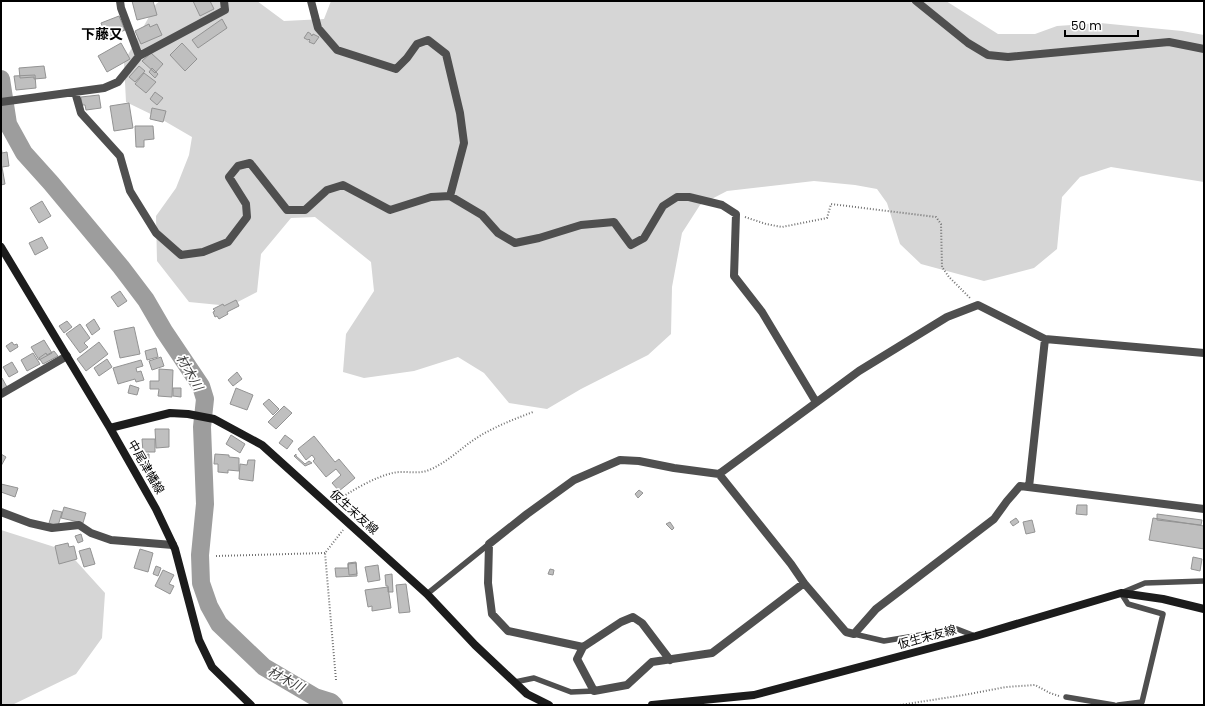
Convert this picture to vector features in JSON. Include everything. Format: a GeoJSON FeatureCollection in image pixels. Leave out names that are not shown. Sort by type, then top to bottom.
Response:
{"type":"FeatureCollection","features":[{"type":"Feature","properties":{"kind":"main road","name":"中尾津幡線"},"geometry":{"type":"LineString","coordinates":[[1,247],[110,428],[156,509],[173,545],[199,640],[212,667],[251,705]]}},
{"type":"Feature","properties":{"kind":"main road","name":"仮生末友線"},"geometry":{"type":"LineString","coordinates":[[110,428],[170,413],[188,414],[214,419],[262,445],[427,594],[475,645],[527,694],[549,705]]}},
{"type":"Feature","properties":{"kind":"main road","name":"仮生末友線"},"geometry":{"type":"LineString","coordinates":[[652,705],[754,695],[976,636],[1121,593],[1163,599],[1204,609]]}},
{"type":"Feature","properties":{"kind":"street"},"geometry":{"type":"LineString","coordinates":[[120,1],[121,8],[139,56]]}},
{"type":"Feature","properties":{"kind":"street"},"geometry":{"type":"LineString","coordinates":[[1,102],[104,88],[118,82],[139,56],[225,10],[224,1]]}},
{"type":"Feature","properties":{"kind":"street"},"geometry":{"type":"LineString","coordinates":[[311,1],[318,28],[337,50],[396,69],[407,58],[417,44],[428,40],[446,54],[460,113],[464,143],[450,196]]}},
{"type":"Feature","properties":{"kind":"street"},"geometry":{"type":"LineString","coordinates":[[916,1],[968,43],[988,55],[1008,57],[1169,42],[1204,48]]}},
{"type":"Feature","properties":{"kind":"street"},"geometry":{"type":"LineString","coordinates":[[75,92],[81,113],[120,156],[130,191],[156,233],[181,255],[203,252],[228,242],[247,217],[246,204],[229,178],[238,166],[250,163],[287,210],[305,210],[327,190],[343,185],[390,210],[431,197],[450,196],[482,215],[498,233],[515,243],[538,238],[581,225],[614,222],[631,246],[644,238],[663,206],[677,197],[689,197],[722,205],[736,214],[734,276],[762,312],[816,402]]}},
{"type":"Feature","properties":{"kind":"street"},"geometry":{"type":"LineString","coordinates":[[719,474],[859,371],[947,317],[978,305],[1045,339],[1204,353]]}},
{"type":"Feature","properties":{"kind":"street"},"geometry":{"type":"LineString","coordinates":[[1029,487],[1045,339]]}},
{"type":"Feature","properties":{"kind":"street"},"geometry":{"type":"LineString","coordinates":[[1,394],[67,356]]}},
{"type":"Feature","properties":{"kind":"street"},"geometry":{"type":"LineString","coordinates":[[583,647],[508,631],[492,614],[488,584],[489,544],[574,480],[620,460],[639,461],[674,468],[719,474],[791,564],[804,583],[846,632],[854,634],[876,609],[994,519],[1006,501],[1020,486],[1204,509]]}},
{"type":"Feature","properties":{"kind":"street"},"geometry":{"type":"LineString","coordinates":[[1,512],[30,524],[52,528],[79,525],[91,532],[111,540],[173,545]]}},
{"type":"Feature","properties":{"kind":"street"},"geometry":{"type":"LineString","coordinates":[[670,660],[642,623],[633,617],[622,622],[583,647],[577,659],[594,692],[627,685],[652,662],[670,660],[712,653],[804,583]]}},
{"type":"Feature","properties":{"kind":"lane"},"geometry":{"type":"LineString","coordinates":[[427,594],[489,544]]}},
{"type":"Feature","properties":{"kind":"lane"},"geometry":{"type":"LineString","coordinates":[[1118,705],[1142,702],[1163,614],[1128,604],[1121,593],[1145,583],[1204,581]]}},
{"type":"Feature","properties":{"kind":"lane"},"geometry":{"type":"LineString","coordinates":[[854,634],[884,641],[957,629],[976,636]]}},
{"type":"Feature","properties":{"kind":"lane"},"geometry":{"type":"LineString","coordinates":[[515,682],[534,678],[571,692],[594,692]]}},
{"type":"Feature","properties":{"kind":"lane"},"geometry":{"type":"LineString","coordinates":[[1066,697],[1114,705]]}},
{"type":"Feature","properties":{"kind":"path"},"geometry":{"type":"LineString","coordinates":[[736,214],[766,224],[782,227],[826,218],[831,204],[936,217],[941,224],[942,267],[949,277],[978,305]]}},
{"type":"Feature","properties":{"kind":"path"},"geometry":{"type":"LineString","coordinates":[[330,506],[342,497],[394,472],[414,473],[428,471],[447,461],[472,441],[494,428],[533,412]]}},
{"type":"Feature","properties":{"kind":"path"},"geometry":{"type":"LineString","coordinates":[[336,680],[325,553],[349,523]]}},
{"type":"Feature","properties":{"kind":"path"},"geometry":{"type":"LineString","coordinates":[[216,556],[325,553]]}},
{"type":"Feature","properties":{"kind":"path"},"geometry":{"type":"LineString","coordinates":[[900,705],[1006,687],[1035,685],[1050,694],[1066,697]]}},
{"type":"Feature","properties":{"kind":"shaded area"},"geometry":{"type":"Polygon","coordinates":[[[160,1],[257,1],[284,21],[324,19],[331,1],[946,1],[998,34],[1035,34],[1057,26],[1100,23],[1182,31],[1204,35],[1204,182],[1111,167],[1080,177],[1062,197],[1057,249],[1034,268],[984,281],[921,264],[900,244],[887,203],[877,189],[814,181],[727,191],[700,205],[682,233],[672,287],[671,334],[648,355],[581,389],[547,409],[509,403],[484,373],[458,357],[414,371],[364,378],[343,372],[346,334],[374,291],[371,262],[315,217],[291,218],[261,254],[257,292],[230,306],[189,302],[157,261],[156,216],[176,188],[189,155],[192,137],[161,119],[126,102],[124,62],[156,4],[160,1]]]}},
{"type":"Feature","properties":{"kind":"shaded area"},"geometry":{"type":"Polygon","coordinates":[[[1,530],[67,551],[105,593],[102,638],[76,674],[12,705],[1,705],[1,530]]]}},
{"type":"Feature","properties":{"kind":"building"},"geometry":{"type":"Polygon","coordinates":[[[132,1],[153,1],[157,15],[137,20],[132,1]]]}},
{"type":"Feature","properties":{"kind":"building"},"geometry":{"type":"Polygon","coordinates":[[[193,1],[210,1],[214,9],[200,16],[193,1]]]}},
{"type":"Feature","properties":{"kind":"building"},"geometry":{"type":"Polygon","coordinates":[[[119,16],[125,30],[106,38],[101,23],[119,16]]]}},
{"type":"Feature","properties":{"kind":"building"},"geometry":{"type":"Polygon","coordinates":[[[222,19],[227,28],[198,48],[192,40],[222,19]]]}},
{"type":"Feature","properties":{"kind":"building"},"geometry":{"type":"Polygon","coordinates":[[[149,24],[150,27],[157,24],[162,35],[141,44],[135,31],[149,24]]]}},
{"type":"Feature","properties":{"kind":"building"},"geometry":{"type":"Polygon","coordinates":[[[308,32],[312,36],[313,34],[319,37],[314,44],[309,42],[309,39],[304,38],[308,32]]]}},
{"type":"Feature","properties":{"kind":"building"},"geometry":{"type":"Polygon","coordinates":[[[121,43],[130,59],[107,72],[98,56],[121,43]]]}},
{"type":"Feature","properties":{"kind":"building"},"geometry":{"type":"Polygon","coordinates":[[[182,43],[197,59],[185,71],[170,55],[182,43]]]}},
{"type":"Feature","properties":{"kind":"building"},"geometry":{"type":"Polygon","coordinates":[[[151,53],[163,64],[155,73],[142,61],[151,53]]]}},
{"type":"Feature","properties":{"kind":"building"},"geometry":{"type":"Polygon","coordinates":[[[44,66],[46,78],[20,78],[19,68],[44,66]]]}},
{"type":"Feature","properties":{"kind":"building"},"geometry":{"type":"Polygon","coordinates":[[[139,66],[145,71],[135,82],[129,77],[139,66]]]}},
{"type":"Feature","properties":{"kind":"building"},"geometry":{"type":"Polygon","coordinates":[[[152,68],[158,74],[155,78],[149,72],[152,68]]]}},
{"type":"Feature","properties":{"kind":"building"},"geometry":{"type":"Polygon","coordinates":[[[144,73],[156,82],[146,93],[135,84],[144,73]]]}},
{"type":"Feature","properties":{"kind":"building"},"geometry":{"type":"Polygon","coordinates":[[[35,75],[36,88],[16,90],[14,76],[35,75]]]}},
{"type":"Feature","properties":{"kind":"building"},"geometry":{"type":"Polygon","coordinates":[[[155,92],[163,98],[157,105],[150,99],[155,92]]]}},
{"type":"Feature","properties":{"kind":"building"},"geometry":{"type":"Polygon","coordinates":[[[99,95],[101,108],[86,110],[85,105],[82,105],[81,97],[99,95]]]}},
{"type":"Feature","properties":{"kind":"building"},"geometry":{"type":"Polygon","coordinates":[[[129,103],[133,128],[114,131],[110,106],[129,103]]]}},
{"type":"Feature","properties":{"kind":"building"},"geometry":{"type":"Polygon","coordinates":[[[152,108],[166,111],[163,122],[150,119],[152,108]]]}},
{"type":"Feature","properties":{"kind":"building"},"geometry":{"type":"Polygon","coordinates":[[[135,126],[153,126],[154,139],[144,140],[144,147],[136,147],[135,126]]]}},
{"type":"Feature","properties":{"kind":"building"},"geometry":{"type":"Polygon","coordinates":[[[1,146],[2,153],[7,152],[9,166],[2,167],[5,184],[1,185],[1,146]]]}},
{"type":"Feature","properties":{"kind":"building"},"geometry":{"type":"Polygon","coordinates":[[[42,201],[51,216],[39,223],[30,208],[42,201]]]}},
{"type":"Feature","properties":{"kind":"building"},"geometry":{"type":"Polygon","coordinates":[[[42,237],[48,248],[35,255],[29,243],[42,237]]]}},
{"type":"Feature","properties":{"kind":"building"},"geometry":{"type":"Polygon","coordinates":[[[120,291],[127,301],[118,307],[111,297],[120,291]]]}},
{"type":"Feature","properties":{"kind":"building"},"geometry":{"type":"Polygon","coordinates":[[[236,300],[239,306],[227,312],[228,314],[219,319],[217,316],[215,317],[213,312],[215,311],[213,309],[223,304],[224,306],[236,300]]]}},
{"type":"Feature","properties":{"kind":"building"},"geometry":{"type":"Polygon","coordinates":[[[94,319],[100,329],[92,335],[86,325],[94,319]]]}},
{"type":"Feature","properties":{"kind":"building"},"geometry":{"type":"Polygon","coordinates":[[[67,321],[72,327],[64,333],[59,326],[67,321]]]}},
{"type":"Feature","properties":{"kind":"building"},"geometry":{"type":"Polygon","coordinates":[[[80,324],[90,338],[84,343],[88,347],[80,353],[66,334],[80,324]]]}},
{"type":"Feature","properties":{"kind":"building"},"geometry":{"type":"Polygon","coordinates":[[[134,327],[140,354],[120,358],[114,331],[134,327]]]}},
{"type":"Feature","properties":{"kind":"building"},"geometry":{"type":"Polygon","coordinates":[[[44,340],[52,353],[39,360],[31,347],[44,340]]]}},
{"type":"Feature","properties":{"kind":"building"},"geometry":{"type":"Polygon","coordinates":[[[12,342],[14,345],[17,344],[18,347],[10,352],[6,346],[12,342]]]}},
{"type":"Feature","properties":{"kind":"building"},"geometry":{"type":"Polygon","coordinates":[[[99,342],[108,354],[86,371],[77,359],[99,342]]]}},
{"type":"Feature","properties":{"kind":"building"},"geometry":{"type":"Polygon","coordinates":[[[156,348],[158,357],[147,360],[145,351],[156,348]]]}},
{"type":"Feature","properties":{"kind":"building"},"geometry":{"type":"Polygon","coordinates":[[[54,351],[58,356],[43,364],[39,358],[46,353],[47,355],[54,351]]]}},
{"type":"Feature","properties":{"kind":"building"},"geometry":{"type":"Polygon","coordinates":[[[33,353],[40,364],[27,371],[21,360],[33,353]]]}},
{"type":"Feature","properties":{"kind":"building"},"geometry":{"type":"Polygon","coordinates":[[[161,357],[164,366],[152,370],[149,361],[161,357]]]}},
{"type":"Feature","properties":{"kind":"building"},"geometry":{"type":"Polygon","coordinates":[[[107,359],[112,367],[99,376],[94,368],[107,359]]]}},
{"type":"Feature","properties":{"kind":"building"},"geometry":{"type":"Polygon","coordinates":[[[141,360],[143,366],[136,368],[137,372],[141,371],[144,380],[136,382],[135,379],[118,384],[113,368],[141,360]]]}},
{"type":"Feature","properties":{"kind":"building"},"geometry":{"type":"Polygon","coordinates":[[[12,362],[18,372],[9,377],[3,367],[12,362]]]}},
{"type":"Feature","properties":{"kind":"building"},"geometry":{"type":"Polygon","coordinates":[[[159,369],[173,370],[172,397],[158,396],[159,389],[150,389],[150,381],[159,381],[159,369]]]}},
{"type":"Feature","properties":{"kind":"building"},"geometry":{"type":"Polygon","coordinates":[[[237,372],[242,379],[233,386],[228,380],[237,372]]]}},
{"type":"Feature","properties":{"kind":"building"},"geometry":{"type":"Polygon","coordinates":[[[2,378],[7,387],[1,390],[1,379],[2,378]]]}},
{"type":"Feature","properties":{"kind":"building"},"geometry":{"type":"Polygon","coordinates":[[[130,385],[139,388],[137,395],[128,393],[130,385]]]}},
{"type":"Feature","properties":{"kind":"building"},"geometry":{"type":"Polygon","coordinates":[[[173,388],[181,388],[181,397],[173,396],[173,388]]]}},
{"type":"Feature","properties":{"kind":"building"},"geometry":{"type":"Polygon","coordinates":[[[236,388],[253,395],[247,410],[230,404],[236,388]]]}},
{"type":"Feature","properties":{"kind":"building"},"geometry":{"type":"Polygon","coordinates":[[[269,399],[279,409],[273,415],[263,404],[269,399]]]}},
{"type":"Feature","properties":{"kind":"building"},"geometry":{"type":"Polygon","coordinates":[[[284,406],[292,413],[276,429],[268,422],[284,406]]]}},
{"type":"Feature","properties":{"kind":"building"},"geometry":{"type":"Polygon","coordinates":[[[155,429],[169,429],[169,447],[156,448],[155,429]]]}},
{"type":"Feature","properties":{"kind":"building"},"geometry":{"type":"Polygon","coordinates":[[[231,435],[245,444],[240,453],[226,444],[231,435]]]}},
{"type":"Feature","properties":{"kind":"building"},"geometry":{"type":"Polygon","coordinates":[[[285,435],[293,441],[287,449],[279,443],[285,435]]]}},
{"type":"Feature","properties":{"kind":"building"},"geometry":{"type":"Polygon","coordinates":[[[314,436],[335,462],[339,459],[355,478],[339,491],[332,483],[341,475],[336,469],[326,477],[313,461],[315,459],[312,455],[306,460],[298,449],[314,436]]]}},
{"type":"Feature","properties":{"kind":"building"},"geometry":{"type":"Polygon","coordinates":[[[142,439],[155,439],[155,452],[143,452],[142,439]]]}},
{"type":"Feature","properties":{"kind":"building"},"geometry":{"type":"Polygon","coordinates":[[[1,454],[6,457],[1,466],[1,454]]]}},
{"type":"Feature","properties":{"kind":"building"},"geometry":{"type":"Polygon","coordinates":[[[149,454],[149,461],[143,461],[143,455],[149,454]]]}},
{"type":"Feature","properties":{"kind":"building"},"geometry":{"type":"Polygon","coordinates":[[[215,454],[229,455],[229,457],[239,458],[239,471],[228,470],[228,473],[218,472],[218,464],[214,464],[215,454]]]}},
{"type":"Feature","properties":{"kind":"building"},"geometry":{"type":"Polygon","coordinates":[[[296,454],[296,456],[305,464],[309,461],[312,463],[305,466],[294,456],[296,454]]]}},
{"type":"Feature","properties":{"kind":"building"},"geometry":{"type":"Polygon","coordinates":[[[248,460],[255,460],[253,481],[239,479],[240,464],[247,465],[248,460]]]}},
{"type":"Feature","properties":{"kind":"building"},"geometry":{"type":"Polygon","coordinates":[[[1,484],[18,488],[15,497],[1,492],[1,484]]]}},
{"type":"Feature","properties":{"kind":"building"},"geometry":{"type":"Polygon","coordinates":[[[639,490],[643,493],[638,498],[635,494],[639,490]]]}},
{"type":"Feature","properties":{"kind":"building"},"geometry":{"type":"Polygon","coordinates":[[[1077,505],[1087,505],[1087,515],[1076,514],[1077,505]]]}},
{"type":"Feature","properties":{"kind":"building"},"geometry":{"type":"Polygon","coordinates":[[[64,507],[86,513],[83,523],[61,518],[64,507]]]}},
{"type":"Feature","properties":{"kind":"building"},"geometry":{"type":"Polygon","coordinates":[[[53,510],[62,512],[58,526],[49,523],[53,510]]]}},
{"type":"Feature","properties":{"kind":"building"},"geometry":{"type":"Polygon","coordinates":[[[1157,514],[1202,520],[1201,525],[1157,520],[1157,514]]]}},
{"type":"Feature","properties":{"kind":"building"},"geometry":{"type":"Polygon","coordinates":[[[1016,518],[1019,522],[1013,526],[1010,522],[1016,518]]]}},
{"type":"Feature","properties":{"kind":"building"},"geometry":{"type":"Polygon","coordinates":[[[1153,518],[1204,526],[1204,549],[1149,540],[1153,518]]]}},
{"type":"Feature","properties":{"kind":"building"},"geometry":{"type":"Polygon","coordinates":[[[1032,520],[1035,532],[1026,534],[1023,522],[1032,520]]]}},
{"type":"Feature","properties":{"kind":"building"},"geometry":{"type":"Polygon","coordinates":[[[670,522],[674,528],[672,530],[666,524],[670,522]]]}},
{"type":"Feature","properties":{"kind":"building"},"geometry":{"type":"Polygon","coordinates":[[[81,534],[83,541],[78,543],[75,536],[81,534]]]}},
{"type":"Feature","properties":{"kind":"building"},"geometry":{"type":"Polygon","coordinates":[[[68,543],[69,547],[74,546],[77,559],[59,564],[55,546],[68,543]]]}},
{"type":"Feature","properties":{"kind":"building"},"geometry":{"type":"Polygon","coordinates":[[[90,548],[95,564],[84,567],[79,551],[90,548]]]}},
{"type":"Feature","properties":{"kind":"building"},"geometry":{"type":"Polygon","coordinates":[[[140,549],[153,553],[148,572],[134,568],[140,549]]]}},
{"type":"Feature","properties":{"kind":"building"},"geometry":{"type":"Polygon","coordinates":[[[1193,557],[1202,559],[1200,571],[1191,569],[1193,557]]]}},
{"type":"Feature","properties":{"kind":"building"},"geometry":{"type":"Polygon","coordinates":[[[356,562],[357,574],[349,575],[348,563],[356,562]]]}},
{"type":"Feature","properties":{"kind":"building"},"geometry":{"type":"Polygon","coordinates":[[[356,563],[357,576],[336,577],[335,568],[348,568],[348,564],[356,563]]]}},
{"type":"Feature","properties":{"kind":"building"},"geometry":{"type":"Polygon","coordinates":[[[378,565],[380,580],[368,582],[365,567],[378,565]]]}},
{"type":"Feature","properties":{"kind":"building"},"geometry":{"type":"Polygon","coordinates":[[[156,566],[161,568],[158,576],[153,574],[156,566]]]}},
{"type":"Feature","properties":{"kind":"building"},"geometry":{"type":"Polygon","coordinates":[[[550,569],[554,570],[553,575],[548,574],[550,569]]]}},
{"type":"Feature","properties":{"kind":"building"},"geometry":{"type":"Polygon","coordinates":[[[163,570],[174,575],[169,584],[174,586],[170,594],[155,586],[163,570]]]}},
{"type":"Feature","properties":{"kind":"building"},"geometry":{"type":"Polygon","coordinates":[[[392,574],[393,592],[388,592],[385,575],[392,574]]]}},
{"type":"Feature","properties":{"kind":"building"},"geometry":{"type":"Polygon","coordinates":[[[406,584],[410,612],[399,613],[396,585],[406,584]]]}},
{"type":"Feature","properties":{"kind":"building"},"geometry":{"type":"Polygon","coordinates":[[[388,587],[391,608],[372,611],[372,606],[368,607],[365,590],[388,587]]]}},
{"type":"Feature","properties":{"kind":"waterway","name":"材木川"},"geometry":{"type":"LineString","coordinates":[[1,79],[8,124],[24,153],[121,267],[146,300],[164,331],[201,386],[205,399],[202,427],[205,504],[200,555],[201,583],[209,606],[219,624],[264,667],[315,697],[331,702],[334,705]]}},
{"type":"Feature","properties":{"kind":"district","name":"下藤又"},"geometry":{"type":"Point","coordinates":[102,34]}}]}
